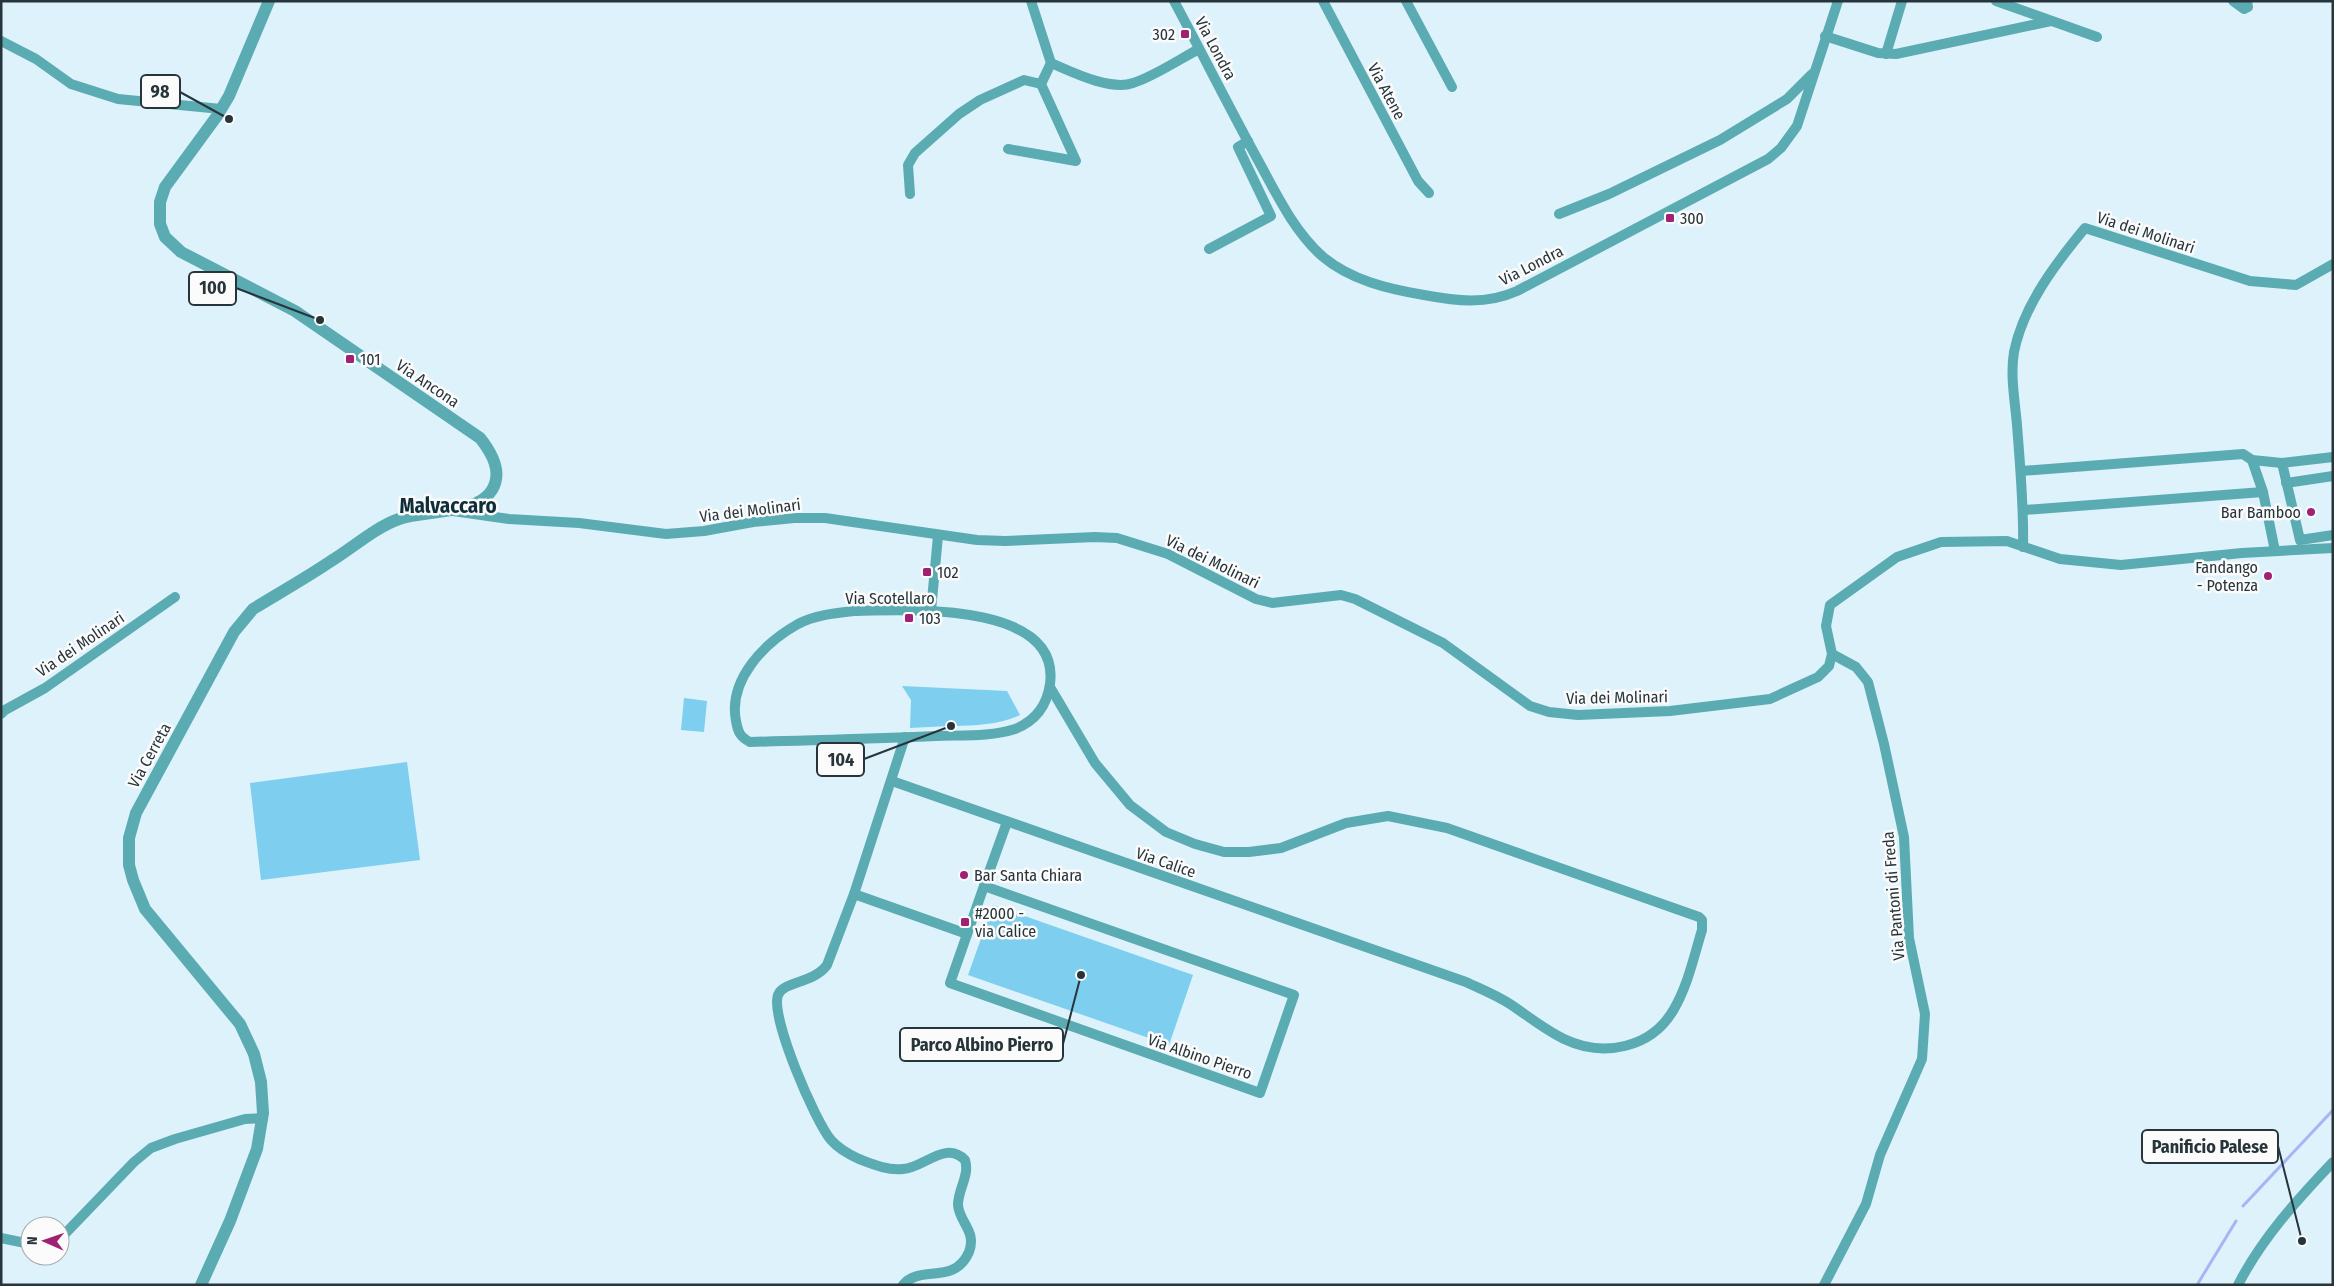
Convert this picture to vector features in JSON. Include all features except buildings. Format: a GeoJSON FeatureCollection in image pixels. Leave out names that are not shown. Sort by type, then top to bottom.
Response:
{"type":"FeatureCollection","features":[{"type":"Feature","properties":{"kind":"street","name":"Via Ancona"},"geometry":{"type":"LineString","coordinates":[[269,1],[229,96],[165,188],[160,202],[160,224],[165,238],[181,252],[295,311],[480,438],[494,459],[496,470],[492,490],[483,500],[452,511]]}},
{"type":"Feature","properties":{"kind":"street"},"geometry":{"type":"LineString","coordinates":[[1008,149],[1076,161],[1041,84],[1051,63],[1031,1]]}},
{"type":"Feature","properties":{"kind":"street","name":"Via Londra"},"geometry":{"type":"LineString","coordinates":[[1174,1],[1290,218],[1322,256],[1337,267],[1375,284],[1440,298],[1487,301],[1517,291],[1627,231],[1688,203],[1768,159],[1781,148],[1797,126],[1838,1]]}},
{"type":"Feature","properties":{"kind":"street","name":"Via Atene"},"geometry":{"type":"LineString","coordinates":[[1322,1],[1418,181],[1428,193]]}},
{"type":"Feature","properties":{"kind":"street"},"geometry":{"type":"LineString","coordinates":[[1406,1],[1452,88]]}},
{"type":"Feature","properties":{"kind":"street"},"geometry":{"type":"LineString","coordinates":[[1886,54],[1902,1]]}},
{"type":"Feature","properties":{"kind":"street"},"geometry":{"type":"LineString","coordinates":[[1996,1],[2097,38]]}},
{"type":"Feature","properties":{"kind":"street"},"geometry":{"type":"LineString","coordinates":[[2233,1],[2244,9],[2248,7],[2247,1]]}},
{"type":"Feature","properties":{"kind":"street"},"geometry":{"type":"LineString","coordinates":[[1825,36],[1886,54],[1896,54],[2051,21]]}},
{"type":"Feature","properties":{"kind":"street"},"geometry":{"type":"LineString","coordinates":[[1,42],[36,59],[70,84],[118,99],[221,109]]}},
{"type":"Feature","properties":{"kind":"street"},"geometry":{"type":"LineString","coordinates":[[1051,63],[1089,79],[1111,84],[1132,84],[1199,49]]}},
{"type":"Feature","properties":{"kind":"street"},"geometry":{"type":"LineString","coordinates":[[1559,214],[1609,194],[1720,140],[1787,98],[1815,72]]}},
{"type":"Feature","properties":{"kind":"street"},"geometry":{"type":"LineString","coordinates":[[910,194],[908,165],[915,153],[959,114],[980,100],[1024,80],[1041,84]]}},
{"type":"Feature","properties":{"kind":"street"},"geometry":{"type":"LineString","coordinates":[[1209,249],[1271,216],[1238,147],[1248,141]]}},
{"type":"Feature","properties":{"kind":"street","name":"Via dei Molinari"},"geometry":{"type":"LineString","coordinates":[[2023,547],[2024,510],[2012,376],[2014,353],[2023,325],[2034,301],[2059,260],[2086,228],[2250,281],[2296,285],[2333,264]]}},
{"type":"Feature","properties":{"kind":"street"},"geometry":{"type":"LineString","coordinates":[[2020,471],[2243,454],[2252,460],[2282,464],[2333,457]]}},
{"type":"Feature","properties":{"kind":"street"},"geometry":{"type":"LineString","coordinates":[[2252,460],[2263,492],[2275,551]]}},
{"type":"Feature","properties":{"kind":"street"},"geometry":{"type":"LineString","coordinates":[[2282,464],[2300,540],[2333,535]]}},
{"type":"Feature","properties":{"kind":"street"},"geometry":{"type":"LineString","coordinates":[[2286,483],[2333,476]]}},
{"type":"Feature","properties":{"kind":"street"},"geometry":{"type":"LineString","coordinates":[[2024,510],[2263,492]]}},
{"type":"Feature","properties":{"kind":"street","name":"Via dei Molinari"},"geometry":{"type":"LineString","coordinates":[[452,511],[510,519],[579,523],[666,534],[704,531],[754,522],[794,518],[825,518],[938,536],[1005,541],[1095,537],[1117,538],[1168,554],[1256,599],[1272,603],[1340,595],[1355,599],[1443,642],[1518,699],[1549,712],[1578,715],[1670,711],[1770,699],[1818,677],[1829,666],[1832,654]]}},
{"type":"Feature","properties":{"kind":"street","name":"Via Cerreta"},"geometry":{"type":"LineString","coordinates":[[201,1285],[238,1201],[258,1144],[263,1118],[259,1074],[254,1054],[244,1031],[235,1017],[154,921],[138,895],[129,865],[132,825],[229,641],[243,619],[379,528],[400,519],[430,512],[452,511]]}},
{"type":"Feature","properties":{"kind":"street"},"geometry":{"type":"LineString","coordinates":[[931,611],[938,536]]}},
{"type":"Feature","properties":{"kind":"street"},"geometry":{"type":"LineString","coordinates":[[1832,654],[1826,626],[1830,606],[1897,557],[1920,547],[1942,542],[2007,542],[2060,558],[2121,565],[2275,551],[2333,548]]}},
{"type":"Feature","properties":{"kind":"street","name":"Via dei Molinari"},"geometry":{"type":"LineString","coordinates":[[1,714],[45,688],[175,597]]}},
{"type":"Feature","properties":{"kind":"street","name":"Via Scotellaro"},"geometry":{"type":"LineString","coordinates":[[854,611],[931,611],[996,620],[1027,633],[1045,654],[1049,665],[1050,687],[1042,709],[1026,723],[1003,732],[750,742],[744,739],[738,732],[734,713],[736,693],[742,678],[758,656],[799,624],[825,615],[854,611]]}},
{"type":"Feature","properties":{"kind":"street","name":"Via Pantoni di Freda"},"geometry":{"type":"LineString","coordinates":[[1824,1285],[1866,1204],[1880,1155],[1922,1059],[1925,1014],[1909,938],[1904,837],[1882,735],[1868,682],[1856,667],[1832,654]]}},
{"type":"Feature","properties":{"kind":"street","name":"Via Calice"},"geometry":{"type":"LineString","coordinates":[[892,781],[1466,982],[1489,993],[1565,1040],[1599,1049],[1618,1048],[1632,1044],[1649,1036],[1669,1017],[1681,994],[1703,924],[1702,920],[1687,912],[1447,828],[1388,816],[1346,823],[1281,848],[1249,852],[1224,852],[1195,844],[1166,832],[1130,805],[1095,763],[1050,687]]}},
{"type":"Feature","properties":{"kind":"street"},"geometry":{"type":"LineString","coordinates":[[903,1285],[915,1277],[950,1276],[959,1269],[969,1254],[970,1231],[958,1205],[966,1173],[965,1160],[960,1155],[948,1152],[940,1153],[915,1166],[896,1170],[858,1158],[838,1146],[822,1126],[811,1103],[780,1030],[776,1005],[778,994],[783,988],[813,978],[822,973],[827,965],[854,894],[905,737]]}},
{"type":"Feature","properties":{"kind":"street"},"geometry":{"type":"LineString","coordinates":[[984,886],[1007,822]]}},
{"type":"Feature","properties":{"kind":"street","name":"Via Albino Pierro"},"geometry":{"type":"LineString","coordinates":[[984,886],[1294,995],[1260,1093],[950,983],[967,934],[984,886]]}},
{"type":"Feature","properties":{"kind":"street"},"geometry":{"type":"LineString","coordinates":[[854,894],[967,934]]}},
{"type":"Feature","properties":{"kind":"street"},"geometry":{"type":"LineString","coordinates":[[70,1229],[150,1148],[175,1138],[246,1119],[263,1118]]}},
{"type":"Feature","properties":{"kind":"street"},"geometry":{"type":"LineString","coordinates":[[2238,1285],[2246,1268],[2285,1214],[2333,1162]]}},
{"type":"Feature","properties":{"kind":"street"},"geometry":{"type":"LineString","coordinates":[[1,1238],[20,1242]]}},
{"type":"Feature","properties":{"kind":"shaded area"},"geometry":{"type":"Polygon","coordinates":[[[902,686],[1007,691],[1020,715],[1004,721],[987,724],[953,726],[953,724],[949,724],[948,726],[910,728],[911,700],[902,686]]]}},
{"type":"Feature","properties":{"kind":"shaded area"},"geometry":{"type":"Polygon","coordinates":[[[684,698],[707,701],[704,732],[681,730],[684,698]]]}},
{"type":"Feature","properties":{"kind":"shaded area"},"geometry":{"type":"Polygon","coordinates":[[[407,762],[420,860],[261,880],[250,783],[407,762]]]}},
{"type":"Feature","properties":{"kind":"shaded area"},"geometry":{"type":"Polygon","coordinates":[[[993,905],[1193,975],[1169,1045],[968,975],[993,905]]]}},
{"type":"Feature","properties":{"kind":"waterway"},"geometry":{"type":"LineString","coordinates":[[2243,1206],[2333,1110]]}},
{"type":"Feature","properties":{"kind":"waterway"},"geometry":{"type":"LineString","coordinates":[[2197,1285],[2236,1221]]}},
{"type":"Feature","properties":{"kind":"place","name":"302"},"geometry":{"type":"Point","coordinates":[1185,34]}},
{"type":"Feature","properties":{"kind":"place","name":"98"},"geometry":{"type":"Point","coordinates":[229,119]}},
{"type":"Feature","properties":{"kind":"place","name":"300"},"geometry":{"type":"Point","coordinates":[1670,218]}},
{"type":"Feature","properties":{"kind":"place","name":"100"},"geometry":{"type":"Point","coordinates":[320,320]}},
{"type":"Feature","properties":{"kind":"place","name":"101"},"geometry":{"type":"Point","coordinates":[350,359]}},
{"type":"Feature","properties":{"kind":"place","name":"Bar Bamboo"},"geometry":{"type":"Point","coordinates":[2311,512]}},
{"type":"Feature","properties":{"kind":"place","name":"102"},"geometry":{"type":"Point","coordinates":[927,572]}},
{"type":"Feature","properties":{"kind":"place","name":"Fandango - Potenza"},"geometry":{"type":"Point","coordinates":[2268,576]}},
{"type":"Feature","properties":{"kind":"place","name":"103"},"geometry":{"type":"Point","coordinates":[909,618]}},
{"type":"Feature","properties":{"kind":"place","name":"104"},"geometry":{"type":"Point","coordinates":[951,726]}},
{"type":"Feature","properties":{"kind":"place","name":"Bar Santa Chiara"},"geometry":{"type":"Point","coordinates":[964,875]}},
{"type":"Feature","properties":{"kind":"place","name":"#2000 - via Calice"},"geometry":{"type":"Point","coordinates":[965,922]}},
{"type":"Feature","properties":{"kind":"place","name":"Parco Albino Pierro"},"geometry":{"type":"Point","coordinates":[1081,975]}},
{"type":"Feature","properties":{"kind":"place","name":"Panificio Palese"},"geometry":{"type":"Point","coordinates":[2302,1241]}},
{"type":"Feature","properties":{"kind":"district","name":"Malvaccaro"},"geometry":{"type":"Point","coordinates":[448,506]}}]}
